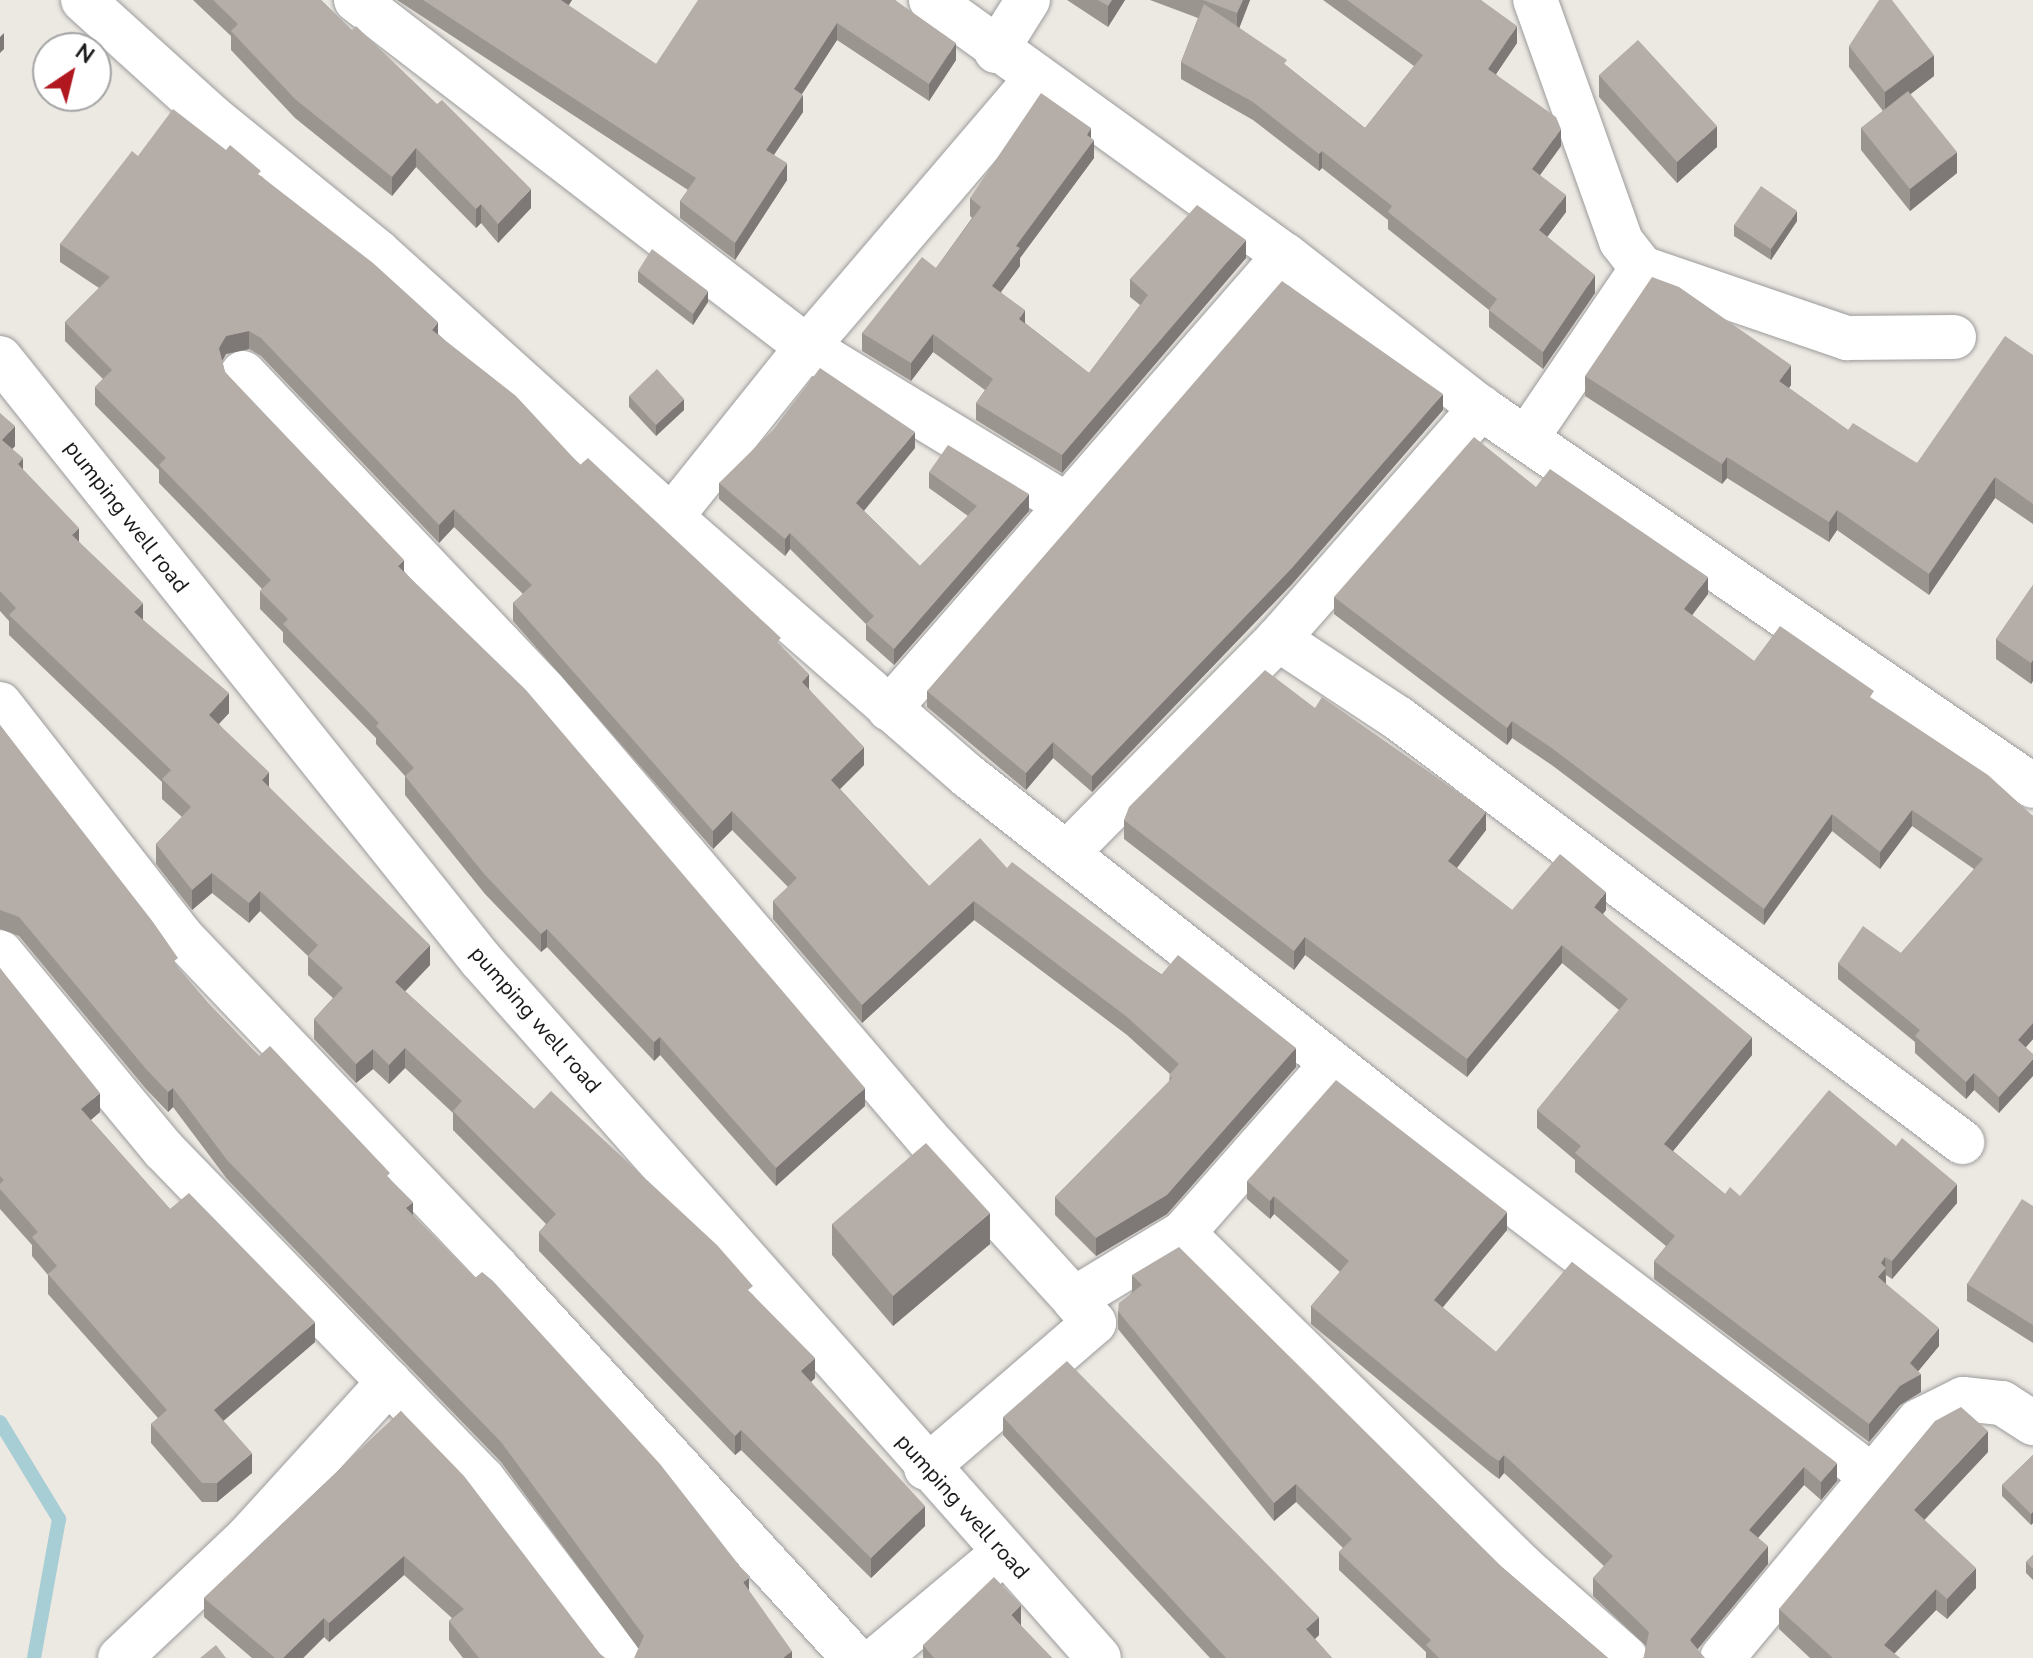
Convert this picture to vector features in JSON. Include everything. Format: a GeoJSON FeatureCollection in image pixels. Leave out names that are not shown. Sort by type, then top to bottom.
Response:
{"type":"FeatureCollection","features":[{"type":"Feature","properties":{"kind":"street"},"geometry":{"type":"LineString","coordinates":[[83,0],[212,117],[378,252],[889,709],[1332,1064],[1873,1477]]}},
{"type":"Feature","properties":{"kind":"street"},"geometry":{"type":"LineString","coordinates":[[356,0],[807,347],[1069,506]]}},
{"type":"Feature","properties":{"kind":"street"},"geometry":{"type":"LineString","coordinates":[[931,0],[996,51],[1285,255],[1481,408],[1528,436],[2033,786]]}},
{"type":"Feature","properties":{"kind":"street"},"geometry":{"type":"LineString","coordinates":[[996,51],[1028,0]]}},
{"type":"Feature","properties":{"kind":"street"},"geometry":{"type":"LineString","coordinates":[[1535,0],[1621,241],[1642,268],[1847,338],[1954,337]]}},
{"type":"Feature","properties":{"kind":"street"},"geometry":{"type":"LineString","coordinates":[[671,517],[807,347],[1036,79]]}},
{"type":"Feature","properties":{"kind":"street"},"geometry":{"type":"LineString","coordinates":[[889,709],[1285,255]]}},
{"type":"Feature","properties":{"kind":"street"},"geometry":{"type":"LineString","coordinates":[[1528,436],[1642,268]]}},
{"type":"Feature","properties":{"kind":"street","name":"pumping well road"},"geometry":{"type":"LineString","coordinates":[[0,358],[481,960],[926,1468],[1099,1658]]}},
{"type":"Feature","properties":{"kind":"street"},"geometry":{"type":"LineString","coordinates":[[243,373],[545,691],[928,1139],[1094,1323],[926,1468]]}},
{"type":"Feature","properties":{"kind":"street"},"geometry":{"type":"LineString","coordinates":[[1067,853],[1278,639],[1481,408]]}},
{"type":"Feature","properties":{"kind":"street"},"geometry":{"type":"LineString","coordinates":[[1278,639],[1398,718],[1962,1142]]}},
{"type":"Feature","properties":{"kind":"street"},"geometry":{"type":"LineString","coordinates":[[0,704],[181,936],[497,1268],[854,1658]]}},
{"type":"Feature","properties":{"kind":"street"},"geometry":{"type":"LineString","coordinates":[[0,952],[164,1150],[483,1479],[619,1658]]}},
{"type":"Feature","properties":{"kind":"street"},"geometry":{"type":"LineString","coordinates":[[1074,1299],[1183,1233],[1332,1064]]}},
{"type":"Feature","properties":{"kind":"street"},"geometry":{"type":"LineString","coordinates":[[1183,1233],[1524,1568],[1626,1658]]}},
{"type":"Feature","properties":{"kind":"street"},"geometry":{"type":"LineString","coordinates":[[120,1658],[247,1538],[389,1382]]}},
{"type":"Feature","properties":{"kind":"street"},"geometry":{"type":"LineString","coordinates":[[1722,1658],[1919,1421],[1963,1399],[2002,1403],[2033,1423]]}},
{"type":"Feature","properties":{"kind":"street"},"geometry":{"type":"LineString","coordinates":[[878,1658],[1003,1553]]}},
{"type":"Feature","properties":{"kind":"building"},"geometry":{"type":"Polygon","coordinates":[[[213,0],[321,0],[352,30],[356,26],[437,104],[442,100],[531,189],[498,224],[481,204],[476,209],[416,148],[392,177],[295,99],[231,31],[238,24],[213,0]]]}},
{"type":"Feature","properties":{"kind":"building"},"geometry":{"type":"Polygon","coordinates":[[[423,0],[561,0],[656,64],[698,0],[895,0],[956,43],[929,84],[837,23],[794,89],[803,95],[766,150],[787,163],[735,243],[680,201],[696,178],[423,0]]]}},
{"type":"Feature","properties":{"kind":"building"},"geometry":{"type":"Polygon","coordinates":[[[1098,0],[1112,0],[1108,6],[1098,0]]]}},
{"type":"Feature","properties":{"kind":"building"},"geometry":{"type":"Polygon","coordinates":[[[1203,0],[1243,0],[1237,13],[1203,0]]]}},
{"type":"Feature","properties":{"kind":"building"},"geometry":{"type":"Polygon","coordinates":[[[1347,0],[1481,0],[1517,26],[1488,69],[1556,117],[1561,129],[1532,169],[1566,195],[1539,230],[1595,275],[1543,352],[1489,310],[1497,299],[1388,212],[1392,206],[1253,102],[1181,62],[1204,4],[1287,60],[1284,64],[1365,128],[1423,55],[1347,0]]]}},
{"type":"Feature","properties":{"kind":"building"},"geometry":{"type":"Polygon","coordinates":[[[1879,0],[1892,0],[1934,55],[1885,92],[1849,46],[1879,0]]]}},
{"type":"Feature","properties":{"kind":"building"},"geometry":{"type":"Polygon","coordinates":[[[1638,40],[1717,126],[1677,162],[1599,75],[1638,40]]]}},
{"type":"Feature","properties":{"kind":"building"},"geometry":{"type":"Polygon","coordinates":[[[1908,91],[1957,152],[1910,189],[1861,128],[1908,91]]]}},
{"type":"Feature","properties":{"kind":"building"},"geometry":{"type":"Polygon","coordinates":[[[1041,93],[1091,128],[1087,135],[1094,140],[1016,246],[1020,248],[992,286],[1025,310],[1019,319],[1089,373],[1148,295],[1130,279],[1197,205],[1246,240],[1062,455],[976,403],[993,379],[933,334],[911,363],[862,333],[922,257],[936,268],[981,207],[970,198],[1041,93]]]}},
{"type":"Feature","properties":{"kind":"building"},"geometry":{"type":"Polygon","coordinates":[[[173,109],[226,150],[230,145],[261,171],[258,174],[373,263],[438,322],[432,330],[516,396],[580,465],[588,458],[781,638],[777,642],[809,674],[802,682],[864,747],[831,780],[929,886],[980,838],[1007,868],[1012,862],[1161,975],[1178,955],[1296,1048],[1167,1195],[1096,1238],[1055,1197],[1172,1078],[1169,1075],[1179,1064],[1127,1017],[974,901],[862,1005],[773,901],[797,878],[732,811],[713,831],[513,603],[532,585],[454,509],[439,525],[261,338],[249,331],[226,336],[219,348],[225,372],[404,560],[398,566],[526,690],[865,1088],[776,1168],[660,1037],[654,1042],[547,929],[541,934],[485,875],[405,776],[414,768],[376,726],[379,723],[283,624],[288,619],[260,591],[271,580],[159,465],[166,458],[95,387],[112,370],[65,322],[110,277],[60,244],[132,151],[138,156],[173,109]]]}},
{"type":"Feature","properties":{"kind":"building"},"geometry":{"type":"Polygon","coordinates":[[[1761,186],[1797,211],[1771,249],[1734,225],[1761,186]]]}},
{"type":"Feature","properties":{"kind":"building"},"geometry":{"type":"Polygon","coordinates":[[[652,249],[708,291],[693,314],[638,271],[652,249]]]}},
{"type":"Feature","properties":{"kind":"building"},"geometry":{"type":"Polygon","coordinates":[[[1652,277],[1679,287],[1791,365],[1779,381],[1848,430],[1853,423],[1917,463],[2005,336],[2033,355],[2033,504],[1995,477],[1929,574],[1837,510],[1829,522],[1727,457],[1722,464],[1585,376],[1652,277]]]}},
{"type":"Feature","properties":{"kind":"building"},"geometry":{"type":"Polygon","coordinates":[[[1282,281],[1443,394],[1292,568],[1092,776],[1053,742],[1026,773],[927,691],[1282,281]]]}},
{"type":"Feature","properties":{"kind":"building"},"geometry":{"type":"Polygon","coordinates":[[[820,368],[915,432],[856,503],[920,566],[977,506],[929,472],[948,445],[1029,494],[894,649],[866,624],[874,616],[790,533],[785,539],[719,483],[773,430],[820,368]]]}},
{"type":"Feature","properties":{"kind":"building"},"geometry":{"type":"Polygon","coordinates":[[[657,369],[684,399],[656,425],[629,396],[657,369]]]}},
{"type":"Feature","properties":{"kind":"building"},"geometry":{"type":"Polygon","coordinates":[[[0,413],[15,426],[2,440],[23,458],[18,464],[79,528],[72,535],[143,603],[134,612],[229,693],[209,715],[269,772],[262,780],[430,945],[395,982],[534,1109],[551,1091],[717,1245],[753,1286],[748,1290],[815,1358],[801,1371],[925,1506],[871,1558],[741,1430],[735,1436],[539,1232],[556,1214],[453,1111],[462,1101],[405,1048],[389,1065],[373,1049],[356,1064],[314,1019],[343,988],[308,956],[318,945],[260,891],[249,903],[212,873],[192,890],[156,844],[191,807],[162,779],[171,770],[9,615],[16,608],[0,591],[0,413]]]}},
{"type":"Feature","properties":{"kind":"building"},"geometry":{"type":"Polygon","coordinates":[[[1474,437],[1536,487],[1550,469],[1708,577],[1684,609],[1754,661],[1780,626],[1874,691],[1870,697],[1988,775],[2033,816],[2033,1023],[2018,1040],[2033,1054],[2033,1059],[1999,1097],[1974,1073],[1966,1082],[1915,1036],[1920,1030],[1838,963],[1863,926],[1901,953],[1983,859],[1912,810],[1880,852],[1832,814],[1764,909],[1553,749],[1512,721],[1507,728],[1334,597],[1474,437]]]}},
{"type":"Feature","properties":{"kind":"building"},"geometry":{"type":"Polygon","coordinates":[[[2033,585],[2033,660],[2031,663],[1996,639],[2033,585]]]}},
{"type":"Feature","properties":{"kind":"building"},"geometry":{"type":"Polygon","coordinates":[[[1265,670],[1315,708],[1322,697],[1486,812],[1448,861],[1512,910],[1560,854],[1606,892],[1594,907],[1752,1037],[1664,1144],[1725,1194],[1730,1187],[1740,1196],[1829,1090],[1896,1146],[1902,1138],[1957,1184],[1892,1261],[1885,1257],[1881,1263],[1886,1268],[1878,1277],[1939,1328],[1910,1363],[1921,1374],[1900,1386],[1869,1424],[1654,1261],[1675,1236],[1575,1153],[1581,1146],[1537,1110],[1628,999],[1562,945],[1467,1059],[1305,937],[1294,951],[1124,820],[1129,807],[1265,670]]]}},
{"type":"Feature","properties":{"kind":"building"},"geometry":{"type":"Polygon","coordinates":[[[0,725],[153,922],[178,958],[173,962],[208,1003],[259,1056],[270,1046],[390,1173],[387,1176],[413,1202],[406,1208],[475,1278],[482,1272],[493,1281],[660,1464],[749,1578],[743,1582],[792,1651],[783,1658],[634,1658],[644,1636],[501,1442],[227,1160],[173,1088],[168,1092],[146,1069],[19,917],[0,910],[0,725]]]}},
{"type":"Feature","properties":{"kind":"building"},"geometry":{"type":"Polygon","coordinates":[[[0,968],[100,1093],[81,1109],[170,1209],[189,1193],[315,1322],[214,1410],[252,1453],[217,1483],[202,1483],[151,1424],[167,1410],[48,1274],[57,1266],[32,1237],[38,1232],[0,1189],[4,1180],[0,1176],[0,968]]]}},
{"type":"Feature","properties":{"kind":"building"},"geometry":{"type":"Polygon","coordinates":[[[1336,1080],[1507,1212],[1434,1300],[1496,1352],[1572,1262],[1837,1463],[1821,1482],[1804,1467],[1749,1530],[1768,1546],[1690,1640],[1705,1658],[1642,1658],[1649,1632],[1593,1578],[1613,1556],[1504,1455],[1499,1461],[1491,1456],[1311,1306],[1349,1261],[1274,1196],[1270,1201],[1247,1181],[1336,1080]]]}},
{"type":"Feature","properties":{"kind":"building"},"geometry":{"type":"Polygon","coordinates":[[[926,1143],[990,1213],[893,1296],[832,1224],[926,1143]]]}},
{"type":"Feature","properties":{"kind":"building"},"geometry":{"type":"Polygon","coordinates":[[[2022,1199],[2033,1206],[2033,1325],[1967,1284],[2022,1199]]]}},
{"type":"Feature","properties":{"kind":"building"},"geometry":{"type":"Polygon","coordinates":[[[1179,1247],[1503,1568],[1608,1658],[1439,1658],[1426,1645],[1431,1640],[1339,1552],[1352,1539],[1296,1484],[1274,1503],[1118,1311],[1119,1303],[1142,1285],[1132,1275],[1179,1247]]]}},
{"type":"Feature","properties":{"kind":"building"},"geometry":{"type":"Polygon","coordinates":[[[1067,1361],[1319,1617],[1306,1629],[1332,1658],[1226,1658],[1003,1417],[1067,1361]]]}},
{"type":"Feature","properties":{"kind":"building"},"geometry":{"type":"Polygon","coordinates":[[[1961,1407],[1988,1431],[1914,1510],[1976,1568],[1947,1599],[1936,1589],[1884,1645],[1900,1658],[1833,1658],[1779,1609],[1935,1421],[1961,1407]]]}},
{"type":"Feature","properties":{"kind":"building"},"geometry":{"type":"Polygon","coordinates":[[[401,1411],[464,1476],[605,1658],[479,1658],[449,1621],[464,1609],[404,1556],[329,1623],[324,1618],[283,1658],[275,1658],[204,1598],[401,1411]]]}},
{"type":"Feature","properties":{"kind":"building"},"geometry":{"type":"Polygon","coordinates":[[[2033,1455],[2033,1512],[2031,1514],[2002,1485],[2033,1455]]]}},
{"type":"Feature","properties":{"kind":"building"},"geometry":{"type":"Polygon","coordinates":[[[2033,1555],[2033,1569],[2026,1562],[2033,1555]]]}},
{"type":"Feature","properties":{"kind":"building"},"geometry":{"type":"Polygon","coordinates":[[[994,1577],[1021,1605],[1011,1615],[1052,1658],[934,1658],[923,1645],[994,1577]]]}},
{"type":"Feature","properties":{"kind":"building"},"geometry":{"type":"Polygon","coordinates":[[[216,1645],[226,1658],[200,1658],[216,1645]]]}},
{"type":"Feature","properties":{"kind":"waterway"},"geometry":{"type":"LineString","coordinates":[[0,1422],[59,1519],[34,1658]]}}]}
